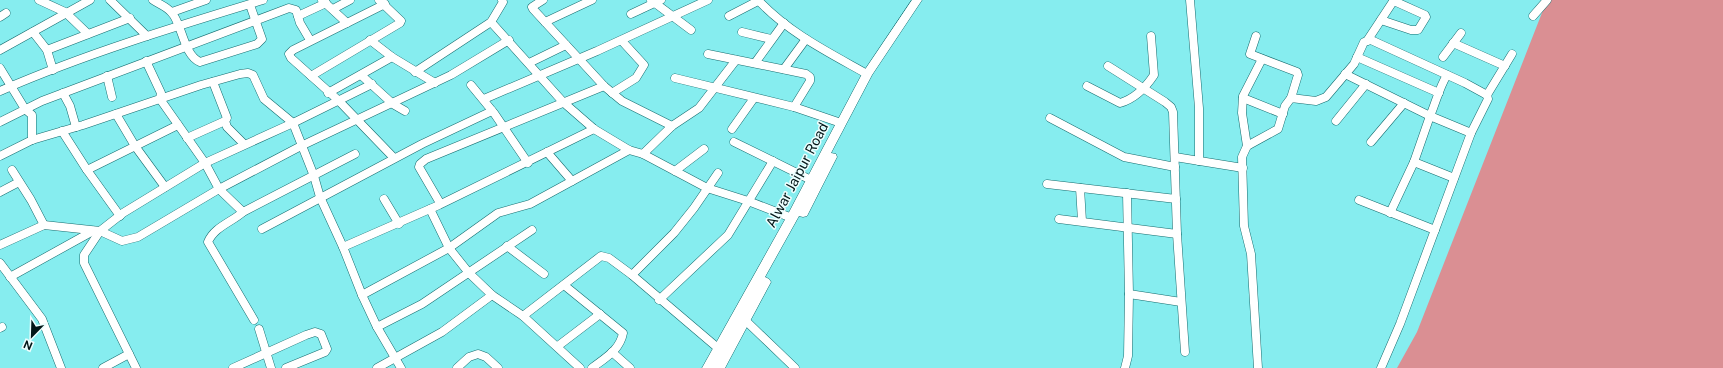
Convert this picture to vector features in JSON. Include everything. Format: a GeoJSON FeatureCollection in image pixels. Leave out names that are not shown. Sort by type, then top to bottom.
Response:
{"type":"FeatureCollection","features":[{"type":"Feature","properties":{"kind":"main road","name":"Alwar Jaipur Road"},"geometry":{"type":"LineString","coordinates":[[708,368],[792,218],[867,74],[918,0]]}},
{"type":"Feature","properties":{"kind":"main road","name":"Alwar Jaipur Road"},"geometry":{"type":"LineString","coordinates":[[718,368],[874,78],[918,0]]}},
{"type":"Feature","properties":{"kind":"street"},"geometry":{"type":"LineString","coordinates":[[0,50],[90,0]]}},
{"type":"Feature","properties":{"kind":"street"},"geometry":{"type":"LineString","coordinates":[[110,0],[147,36]]}},
{"type":"Feature","properties":{"kind":"street"},"geometry":{"type":"LineString","coordinates":[[156,0],[172,12],[187,47],[195,60],[200,62],[257,44],[262,38],[250,5]]}},
{"type":"Feature","properties":{"kind":"street"},"geometry":{"type":"LineString","coordinates":[[172,12],[206,0]]}},
{"type":"Feature","properties":{"kind":"street"},"geometry":{"type":"LineString","coordinates":[[0,91],[147,36],[263,0]]}},
{"type":"Feature","properties":{"kind":"street"},"geometry":{"type":"LineString","coordinates":[[333,9],[350,0]]}},
{"type":"Feature","properties":{"kind":"street"},"geometry":{"type":"LineString","coordinates":[[415,72],[491,22],[503,2],[502,0]]}},
{"type":"Feature","properties":{"kind":"street"},"geometry":{"type":"LineString","coordinates":[[543,0],[532,7],[604,86],[622,101],[672,126]]}},
{"type":"Feature","properties":{"kind":"street"},"geometry":{"type":"LineString","coordinates":[[545,22],[592,0]]}},
{"type":"Feature","properties":{"kind":"street"},"geometry":{"type":"LineString","coordinates":[[729,16],[758,0],[784,23],[806,39],[867,74]]}},
{"type":"Feature","properties":{"kind":"street"},"geometry":{"type":"LineString","coordinates":[[1190,0],[1197,78],[1199,161]]}},
{"type":"Feature","properties":{"kind":"street"},"geometry":{"type":"LineString","coordinates":[[1533,16],[1548,0]]}},
{"type":"Feature","properties":{"kind":"street"},"geometry":{"type":"LineString","coordinates":[[43,1],[66,12],[88,34]]}},
{"type":"Feature","properties":{"kind":"street"},"geometry":{"type":"LineString","coordinates":[[298,16],[324,1],[347,22]]}},
{"type":"Feature","properties":{"kind":"street"},"geometry":{"type":"LineString","coordinates":[[631,14],[656,1],[673,17],[691,30]]}},
{"type":"Feature","properties":{"kind":"street"},"geometry":{"type":"LineString","coordinates":[[484,99],[580,60],[705,1]]}},
{"type":"Feature","properties":{"kind":"street"},"geometry":{"type":"LineString","coordinates":[[1291,98],[1310,100],[1322,99],[1354,64],[1363,44],[1394,1],[1425,15],[1426,17],[1418,30],[1411,30],[1381,20]]}},
{"type":"Feature","properties":{"kind":"street"},"geometry":{"type":"LineString","coordinates":[[310,76],[397,25],[401,21],[382,2],[347,22],[310,40],[289,54],[291,58],[310,76],[328,93],[338,100],[394,158]]}},
{"type":"Feature","properties":{"kind":"street"},"geometry":{"type":"LineString","coordinates":[[0,122],[25,109],[63,93],[289,8],[296,10],[310,40]]}},
{"type":"Feature","properties":{"kind":"street"},"geometry":{"type":"LineString","coordinates":[[47,50],[130,18]]}},
{"type":"Feature","properties":{"kind":"street"},"geometry":{"type":"LineString","coordinates":[[491,22],[563,102],[594,129],[629,150],[644,154],[707,188],[748,201],[792,218]]}},
{"type":"Feature","properties":{"kind":"street"},"geometry":{"type":"LineString","coordinates":[[755,63],[784,23]]}},
{"type":"Feature","properties":{"kind":"street"},"geometry":{"type":"LineString","coordinates":[[33,32],[47,50],[53,70]]}},
{"type":"Feature","properties":{"kind":"street"},"geometry":{"type":"LineString","coordinates":[[742,32],[772,39]]}},
{"type":"Feature","properties":{"kind":"street"},"geometry":{"type":"LineString","coordinates":[[1443,57],[1461,33]]}},
{"type":"Feature","properties":{"kind":"street"},"geometry":{"type":"LineString","coordinates":[[1087,86],[1120,103],[1124,102],[1143,88],[1154,76],[1151,36]]}},
{"type":"Feature","properties":{"kind":"street"},"geometry":{"type":"LineString","coordinates":[[1247,146],[1278,128],[1285,106],[1291,98],[1298,74],[1297,72],[1250,54],[1256,36]]}},
{"type":"Feature","properties":{"kind":"street"},"geometry":{"type":"LineString","coordinates":[[784,69],[806,39]]}},
{"type":"Feature","properties":{"kind":"street"},"geometry":{"type":"LineString","coordinates":[[370,40],[392,57],[435,83]]}},
{"type":"Feature","properties":{"kind":"street"},"geometry":{"type":"LineString","coordinates":[[0,245],[44,225],[97,231],[122,241],[129,241],[172,218],[219,189],[301,146],[393,104],[470,65],[508,40]]}},
{"type":"Feature","properties":{"kind":"street"},"geometry":{"type":"LineString","coordinates":[[1367,40],[1376,41],[1487,95]]}},
{"type":"Feature","properties":{"kind":"street"},"geometry":{"type":"LineString","coordinates":[[612,93],[636,77],[644,68],[644,65],[622,41]]}},
{"type":"Feature","properties":{"kind":"street"},"geometry":{"type":"LineString","coordinates":[[1454,43],[1505,66]]}},
{"type":"Feature","properties":{"kind":"street"},"geometry":{"type":"LineString","coordinates":[[529,63],[566,45]]}},
{"type":"Feature","properties":{"kind":"street"},"geometry":{"type":"LineString","coordinates":[[708,54],[806,74],[810,77],[810,81],[794,107]]}},
{"type":"Feature","properties":{"kind":"street"},"geometry":{"type":"LineString","coordinates":[[1381,368],[1400,324],[1471,133],[1488,99],[1487,95],[1512,54]]}},
{"type":"Feature","properties":{"kind":"street"},"geometry":{"type":"LineString","coordinates":[[328,93],[392,57]]}},
{"type":"Feature","properties":{"kind":"street"},"geometry":{"type":"LineString","coordinates":[[1357,58],[1439,93]]}},
{"type":"Feature","properties":{"kind":"street"},"geometry":{"type":"LineString","coordinates":[[1258,368],[1258,335],[1251,254],[1244,226],[1242,157],[1247,146],[1242,113],[1243,98],[1262,59]]}},
{"type":"Feature","properties":{"kind":"street"},"geometry":{"type":"LineString","coordinates":[[644,154],[672,126],[699,108],[736,60]]}},
{"type":"Feature","properties":{"kind":"street"},"geometry":{"type":"LineString","coordinates":[[146,61],[161,93],[160,99],[205,163],[219,189],[243,212]]}},
{"type":"Feature","properties":{"kind":"street"},"geometry":{"type":"LineString","coordinates":[[1108,66],[1165,102],[1173,112],[1177,234],[1185,352]]}},
{"type":"Feature","properties":{"kind":"street"},"geometry":{"type":"LineString","coordinates":[[1,71],[25,109],[32,115],[32,140]]}},
{"type":"Feature","properties":{"kind":"street"},"geometry":{"type":"LineString","coordinates":[[0,156],[32,140],[62,130],[76,127],[240,74],[248,73],[253,75],[264,99],[293,123],[314,176],[320,197],[343,247],[362,295],[377,326],[397,358],[401,368]]}},
{"type":"Feature","properties":{"kind":"street"},"geometry":{"type":"LineString","coordinates":[[1345,74],[1430,116],[1471,133]]}},
{"type":"Feature","properties":{"kind":"street"},"geometry":{"type":"LineString","coordinates":[[361,75],[393,104],[405,111]]}},
{"type":"Feature","properties":{"kind":"street"},"geometry":{"type":"LineString","coordinates":[[1390,213],[1414,162],[1430,116],[1447,75]]}},
{"type":"Feature","properties":{"kind":"street"},"geometry":{"type":"LineString","coordinates":[[107,76],[112,97]]}},
{"type":"Feature","properties":{"kind":"street"},"geometry":{"type":"LineString","coordinates":[[675,78],[794,107],[841,122]]}},
{"type":"Feature","properties":{"kind":"street"},"geometry":{"type":"LineString","coordinates":[[213,82],[227,118],[225,121],[227,127],[244,144]]}},
{"type":"Feature","properties":{"kind":"street"},"geometry":{"type":"LineString","coordinates":[[10,277],[97,231],[205,163],[293,123],[372,84]]}},
{"type":"Feature","properties":{"kind":"street"},"geometry":{"type":"LineString","coordinates":[[1336,121],[1366,84]]}},
{"type":"Feature","properties":{"kind":"street"},"geometry":{"type":"LineString","coordinates":[[471,85],[484,99],[528,163]]}},
{"type":"Feature","properties":{"kind":"street"},"geometry":{"type":"LineString","coordinates":[[440,203],[419,167],[420,164],[426,159],[604,86]]}},
{"type":"Feature","properties":{"kind":"street"},"geometry":{"type":"LineString","coordinates":[[63,93],[70,106],[76,127]]}},
{"type":"Feature","properties":{"kind":"street"},"geometry":{"type":"LineString","coordinates":[[732,129],[754,98]]}},
{"type":"Feature","properties":{"kind":"street"},"geometry":{"type":"LineString","coordinates":[[1243,98],[1283,114]]}},
{"type":"Feature","properties":{"kind":"street"},"geometry":{"type":"LineString","coordinates":[[1371,142],[1404,103]]}},
{"type":"Feature","properties":{"kind":"street"},"geometry":{"type":"LineString","coordinates":[[262,229],[394,158],[492,111]]}},
{"type":"Feature","properties":{"kind":"street"},"geometry":{"type":"LineString","coordinates":[[116,114],[135,146],[165,187]]}},
{"type":"Feature","properties":{"kind":"street"},"geometry":{"type":"LineString","coordinates":[[1050,118],[1124,157],[1175,167]]}},
{"type":"Feature","properties":{"kind":"street"},"geometry":{"type":"LineString","coordinates":[[187,138],[225,121]]}},
{"type":"Feature","properties":{"kind":"street"},"geometry":{"type":"LineString","coordinates":[[87,170],[178,125]]}},
{"type":"Feature","properties":{"kind":"street"},"geometry":{"type":"LineString","coordinates":[[343,247],[399,224],[440,203],[528,163],[594,129]]}},
{"type":"Feature","properties":{"kind":"street"},"geometry":{"type":"LineString","coordinates":[[62,130],[87,170],[120,216]]}},
{"type":"Feature","properties":{"kind":"street"},"geometry":{"type":"LineString","coordinates":[[734,142],[811,180]]}},
{"type":"Feature","properties":{"kind":"street"},"geometry":{"type":"LineString","coordinates":[[675,171],[704,149]]}},
{"type":"Feature","properties":{"kind":"street"},"geometry":{"type":"LineString","coordinates":[[362,295],[449,248],[498,213],[506,210],[523,208],[629,150]]}},
{"type":"Feature","properties":{"kind":"street"},"geometry":{"type":"LineString","coordinates":[[547,152],[572,181]]}},
{"type":"Feature","properties":{"kind":"street"},"geometry":{"type":"LineString","coordinates":[[254,320],[208,242],[209,237],[243,212],[355,154]]}},
{"type":"Feature","properties":{"kind":"street"},"geometry":{"type":"LineString","coordinates":[[1175,157],[1243,168]]}},
{"type":"Feature","properties":{"kind":"street"},"geometry":{"type":"LineString","coordinates":[[659,300],[728,235],[773,161]]}},
{"type":"Feature","properties":{"kind":"street"},"geometry":{"type":"LineString","coordinates":[[1414,162],[1454,178]]}},
{"type":"Feature","properties":{"kind":"street"},"geometry":{"type":"LineString","coordinates":[[12,170],[44,225]]}},
{"type":"Feature","properties":{"kind":"street"},"geometry":{"type":"LineString","coordinates":[[632,275],[674,233],[694,208],[718,173]]}},
{"type":"Feature","properties":{"kind":"street"},"geometry":{"type":"LineString","coordinates":[[0,192],[19,182]]}},
{"type":"Feature","properties":{"kind":"street"},"geometry":{"type":"LineString","coordinates":[[1046,184],[1176,200]]}},
{"type":"Feature","properties":{"kind":"street"},"geometry":{"type":"LineString","coordinates":[[1080,188],[1082,221]]}},
{"type":"Feature","properties":{"kind":"street"},"geometry":{"type":"LineString","coordinates":[[1125,368],[1128,356],[1129,294],[1127,193]]}},
{"type":"Feature","properties":{"kind":"street"},"geometry":{"type":"LineString","coordinates":[[384,199],[399,224]]}},
{"type":"Feature","properties":{"kind":"street"},"geometry":{"type":"LineString","coordinates":[[1359,200],[1435,230]]}},
{"type":"Feature","properties":{"kind":"street"},"geometry":{"type":"LineString","coordinates":[[430,208],[449,248],[469,273],[492,295],[524,316],[580,368]]}},
{"type":"Feature","properties":{"kind":"street"},"geometry":{"type":"LineString","coordinates":[[1059,219],[1177,234]]}},
{"type":"Feature","properties":{"kind":"street"},"geometry":{"type":"LineString","coordinates":[[377,326],[422,304],[532,230]]}},
{"type":"Feature","properties":{"kind":"street"},"geometry":{"type":"LineString","coordinates":[[97,231],[84,255],[84,263],[136,368]]}},
{"type":"Feature","properties":{"kind":"street"},"geometry":{"type":"LineString","coordinates":[[507,246],[544,274]]}},
{"type":"Feature","properties":{"kind":"street"},"geometry":{"type":"LineString","coordinates":[[524,316],[601,256],[609,258],[632,275],[659,300],[719,349]]}},
{"type":"Feature","properties":{"kind":"street"},"geometry":{"type":"LineString","coordinates":[[0,263],[42,319],[61,368]]}},
{"type":"Feature","properties":{"kind":"street"},"geometry":{"type":"LineString","coordinates":[[564,284],[623,333],[623,340],[612,352],[592,368]]}},
{"type":"Feature","properties":{"kind":"street"},"geometry":{"type":"LineString","coordinates":[[1129,294],[1181,302]]}},
{"type":"Feature","properties":{"kind":"street"},"geometry":{"type":"LineString","coordinates":[[377,368],[442,332],[492,295]]}},
{"type":"Feature","properties":{"kind":"street"},"geometry":{"type":"LineString","coordinates":[[558,346],[600,314]]}},
{"type":"Feature","properties":{"kind":"street"},"geometry":{"type":"LineString","coordinates":[[745,320],[794,368]]}},
{"type":"Feature","properties":{"kind":"street"},"geometry":{"type":"LineString","coordinates":[[259,329],[271,368]]}},
{"type":"Feature","properties":{"kind":"street"},"geometry":{"type":"LineString","coordinates":[[233,368],[311,333],[316,332],[320,334],[327,349],[325,352],[286,368]]}},
{"type":"Feature","properties":{"kind":"street"},"geometry":{"type":"LineString","coordinates":[[612,352],[630,368]]}},
{"type":"Feature","properties":{"kind":"street"},"geometry":{"type":"LineString","coordinates":[[458,368],[472,354],[478,353],[485,355],[498,368]]}},
{"type":"Feature","properties":{"kind":"street"},"geometry":{"type":"LineString","coordinates":[[103,368],[129,354]]}},
{"type":"Feature","properties":{"kind":"shaded area"},"geometry":{"type":"Polygon","coordinates":[[[1547,0],[1723,0],[1723,368],[1397,368],[1417,332],[1547,0]]]}}]}
